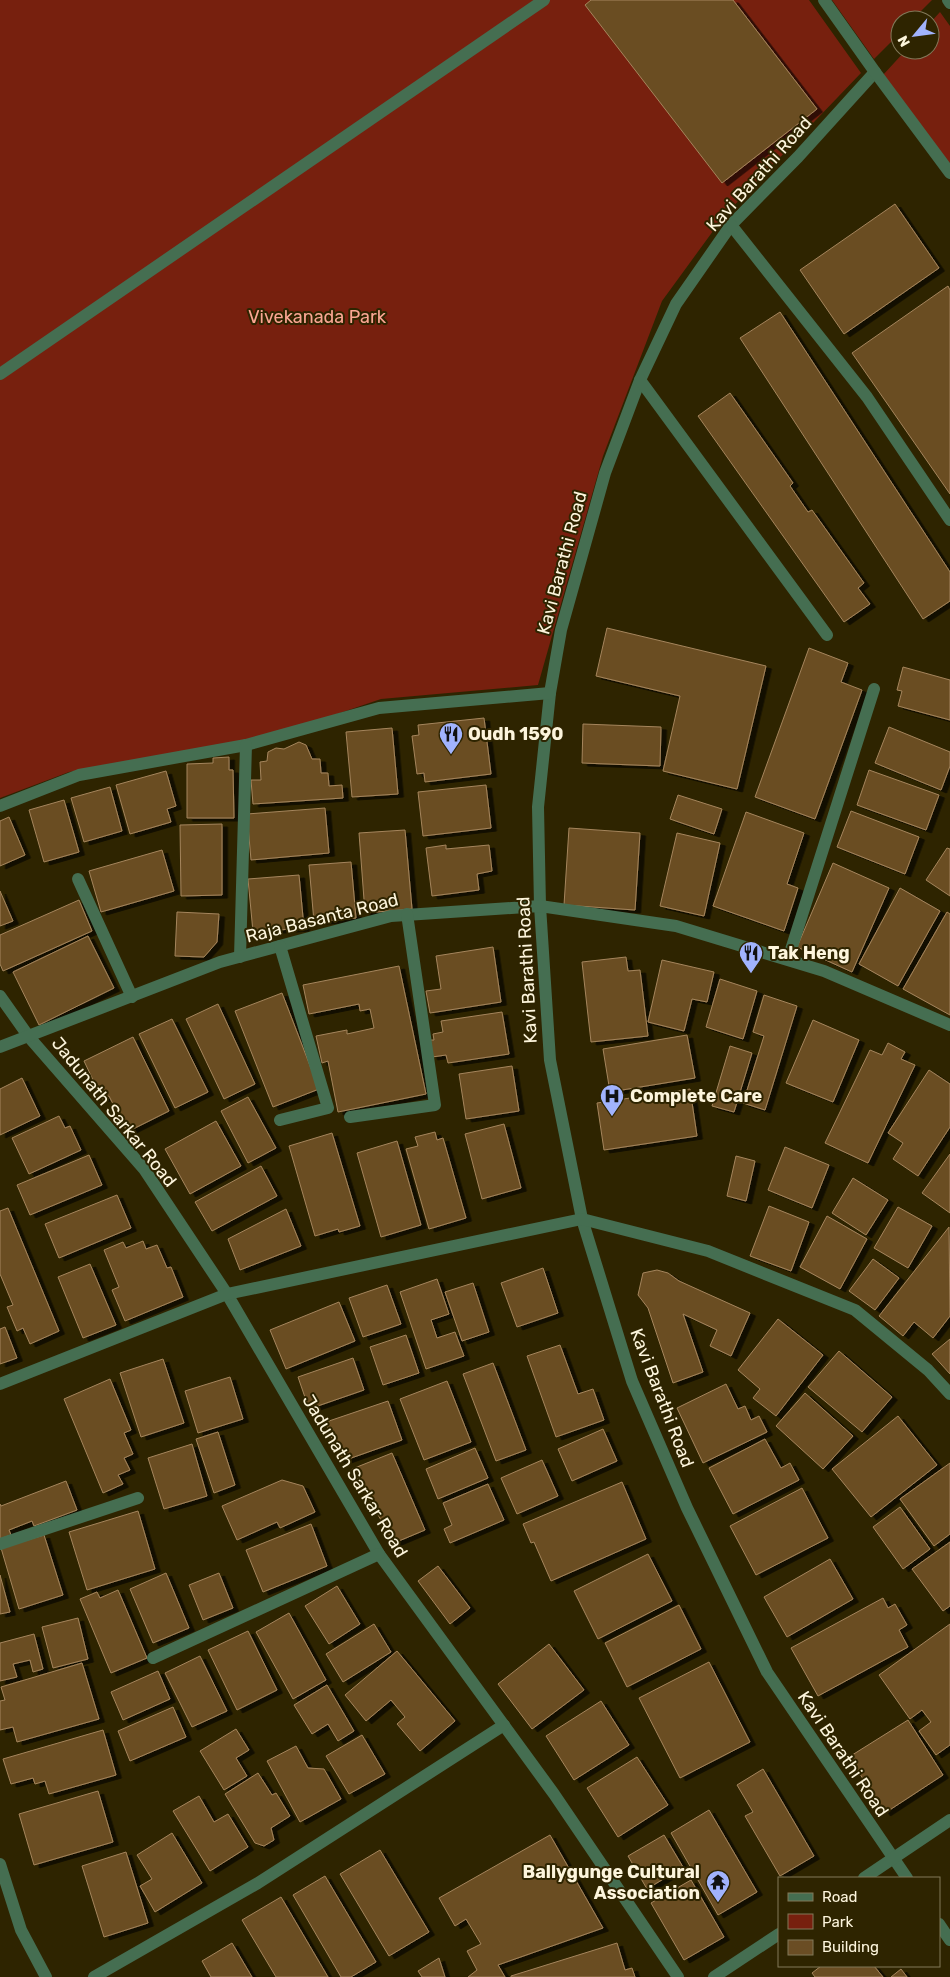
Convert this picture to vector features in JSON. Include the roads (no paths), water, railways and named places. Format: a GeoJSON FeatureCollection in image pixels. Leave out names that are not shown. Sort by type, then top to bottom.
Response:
{"type":"FeatureCollection","features":[{"type":"Feature","properties":{"kind":"street"},"geometry":{"type":"LineString","coordinates":[[0,374],[544,0]]}},
{"type":"Feature","properties":{"kind":"street"},"geometry":{"type":"LineString","coordinates":[[824,0],[950,173]]}},
{"type":"Feature","properties":{"kind":"street","name":"Kavi Barathi Road"},"geometry":{"type":"LineString","coordinates":[[875,72],[798,157],[731,225],[676,304],[640,380],[605,473],[561,630],[550,693],[538,806],[540,906],[550,1060],[582,1219],[632,1381],[687,1508],[767,1672],[906,1877]]}},
{"type":"Feature","properties":{"kind":"street"},"geometry":{"type":"LineString","coordinates":[[731,225],[867,397],[950,520]]}},
{"type":"Feature","properties":{"kind":"street"},"geometry":{"type":"LineString","coordinates":[[640,380],[827,635]]}},
{"type":"Feature","properties":{"kind":"street"},"geometry":{"type":"LineString","coordinates":[[788,960],[874,689]]}},
{"type":"Feature","properties":{"kind":"street"},"geometry":{"type":"LineString","coordinates":[[0,806],[79,775],[246,745],[380,708],[550,693]]}},
{"type":"Feature","properties":{"kind":"street"},"geometry":{"type":"LineString","coordinates":[[240,957],[246,745]]}},
{"type":"Feature","properties":{"kind":"street"},"geometry":{"type":"LineString","coordinates":[[78,879],[132,997]]}},
{"type":"Feature","properties":{"kind":"street","name":"Raja Basanta Road"},"geometry":{"type":"LineString","coordinates":[[0,1047],[220,962],[391,916],[540,906],[676,926],[824,970],[950,1025]]}},
{"type":"Feature","properties":{"kind":"street"},"geometry":{"type":"LineString","coordinates":[[350,1117],[436,1105],[407,914]]}},
{"type":"Feature","properties":{"kind":"street"},"geometry":{"type":"LineString","coordinates":[[280,946],[328,1108],[280,1120]]}},
{"type":"Feature","properties":{"kind":"street","name":"Jadunath Sarkar Road"},"geometry":{"type":"LineString","coordinates":[[0,996],[29,1037],[144,1169],[227,1294],[379,1554],[554,1794],[678,1977]]}},
{"type":"Feature","properties":{"kind":"street"},"geometry":{"type":"LineString","coordinates":[[0,1384],[227,1294],[582,1219],[708,1251],[855,1310],[928,1370],[950,1394]]}},
{"type":"Feature","properties":{"kind":"street"},"geometry":{"type":"LineString","coordinates":[[0,1544],[138,1498]]}},
{"type":"Feature","properties":{"kind":"street"},"geometry":{"type":"LineString","coordinates":[[154,1658],[379,1554]]}},
{"type":"Feature","properties":{"kind":"street"},"geometry":{"type":"LineString","coordinates":[[94,1977],[258,1883],[504,1725]]}},
{"type":"Feature","properties":{"kind":"street"},"geometry":{"type":"LineString","coordinates":[[866,1877],[950,1820]]}},
{"type":"Feature","properties":{"kind":"street"},"geometry":{"type":"LineString","coordinates":[[0,1864],[21,1930],[46,1977]]}},
{"type":"Feature","properties":{"kind":"street"},"geometry":{"type":"LineString","coordinates":[[940,1925],[950,1940]]}},
{"type":"Feature","properties":{"kind":"street"},"geometry":{"type":"LineString","coordinates":[[714,1977],[778,1935]]}},
{"type":"Feature","properties":{"kind":"place","name":"Oudh 1590"},"geometry":{"type":"Point","coordinates":[451,755]}},
{"type":"Feature","properties":{"kind":"place","name":"Tak Heng"},"geometry":{"type":"Point","coordinates":[751,974]}},
{"type":"Feature","properties":{"kind":"place","name":"Complete Care"},"geometry":{"type":"Point","coordinates":[612,1117]}},
{"type":"Feature","properties":{"kind":"place","name":"Ballygunge Cultural Association"},"geometry":{"type":"Point","coordinates":[718,1903]}},
{"type":"Feature","properties":{"kind":"park label","name":"Vivekanada Park"},"geometry":{"type":"Point","coordinates":[317,317]}}]}
